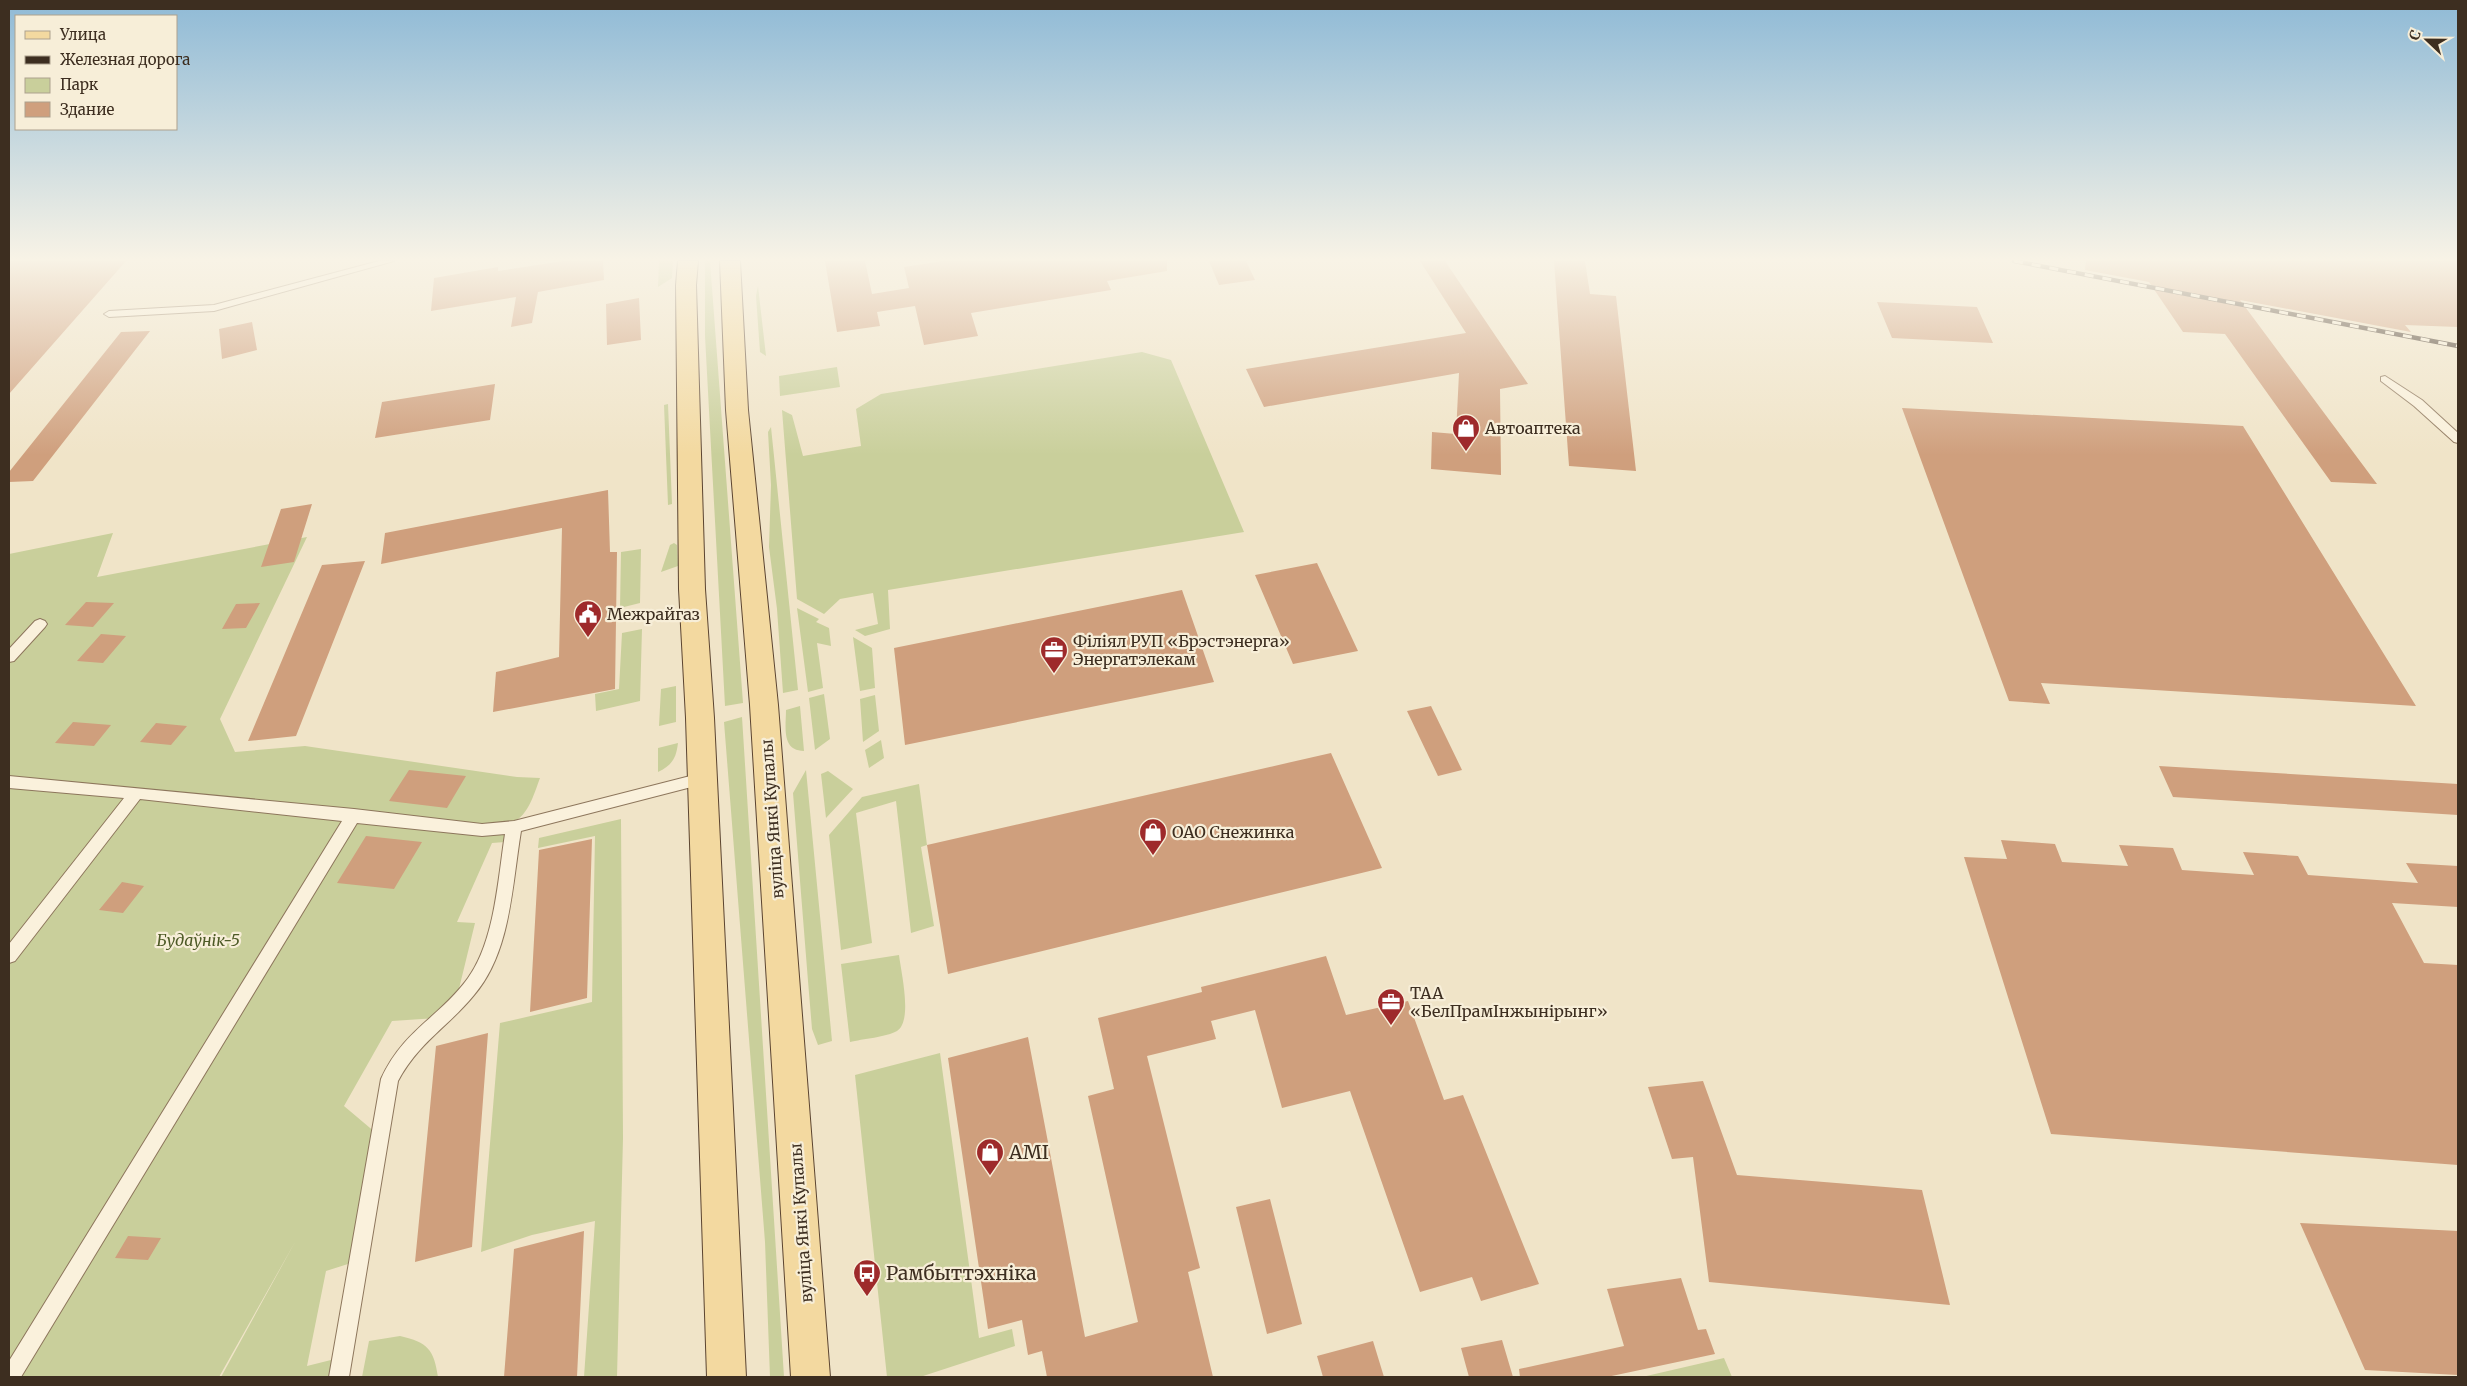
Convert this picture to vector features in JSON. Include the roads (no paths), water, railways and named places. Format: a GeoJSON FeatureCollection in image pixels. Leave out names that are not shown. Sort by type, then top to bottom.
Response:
{"type":"FeatureCollection","features":[{"type":"Feature","properties":{"kind":"main road"},"geometry":{"type":"LineString","coordinates":[[687,326],[691,562],[727,1377]]}},
{"type":"Feature","properties":{"kind":"main road","name":"вуліца Янкі Купалы"},"geometry":{"type":"LineString","coordinates":[[733,326],[736,410],[764,704],[811,1377]]}},
{"type":"Feature","properties":{"kind":"lane"},"geometry":{"type":"LineString","coordinates":[[2385,379],[2418,403],[2458,439]]}},
{"type":"Feature","properties":{"kind":"lane"},"geometry":{"type":"LineString","coordinates":[[9,658],[40,624]]}},
{"type":"Feature","properties":{"kind":"lane"},"geometry":{"type":"LineString","coordinates":[[9,782],[354,815],[482,830],[514,827],[702,780]]}},
{"type":"Feature","properties":{"kind":"lane"},"geometry":{"type":"LineString","coordinates":[[9,956],[136,793]]}},
{"type":"Feature","properties":{"kind":"lane"},"geometry":{"type":"LineString","coordinates":[[10,1377],[354,815]]}},
{"type":"Feature","properties":{"kind":"lane"},"geometry":{"type":"LineString","coordinates":[[339,1377],[390,1079],[401,1058],[417,1039],[475,981],[487,958],[494,932],[514,827]]}},
{"type":"Feature","properties":{"kind":"railway"},"geometry":{"type":"LineString","coordinates":[[2352,326],[2458,346]]}},
{"type":"Feature","properties":{"kind":"place","name":"Автоаптека"},"geometry":{"type":"Point","coordinates":[1466,452]}},
{"type":"Feature","properties":{"kind":"place","name":"Межрайгаз"},"geometry":{"type":"Point","coordinates":[588,638]}},
{"type":"Feature","properties":{"kind":"place","name":"Філіял РУП «Брэстэнерга» Энергатэлекам"},"geometry":{"type":"Point","coordinates":[1054,674]}},
{"type":"Feature","properties":{"kind":"place","name":"ОАО Снежинка"},"geometry":{"type":"Point","coordinates":[1153,856]}},
{"type":"Feature","properties":{"kind":"place","name":"ТАА «БелПрамІнжынірынг»"},"geometry":{"type":"Point","coordinates":[1391,1026]}},
{"type":"Feature","properties":{"kind":"place","name":"AMI"},"geometry":{"type":"Point","coordinates":[990,1176]}},
{"type":"Feature","properties":{"kind":"place","name":"Рамбыттэхніка"},"geometry":{"type":"Point","coordinates":[867,1297]}},
{"type":"Feature","properties":{"kind":"park label","name":"Будаўнік-5"},"geometry":{"type":"Point","coordinates":[198,940]}}]}
